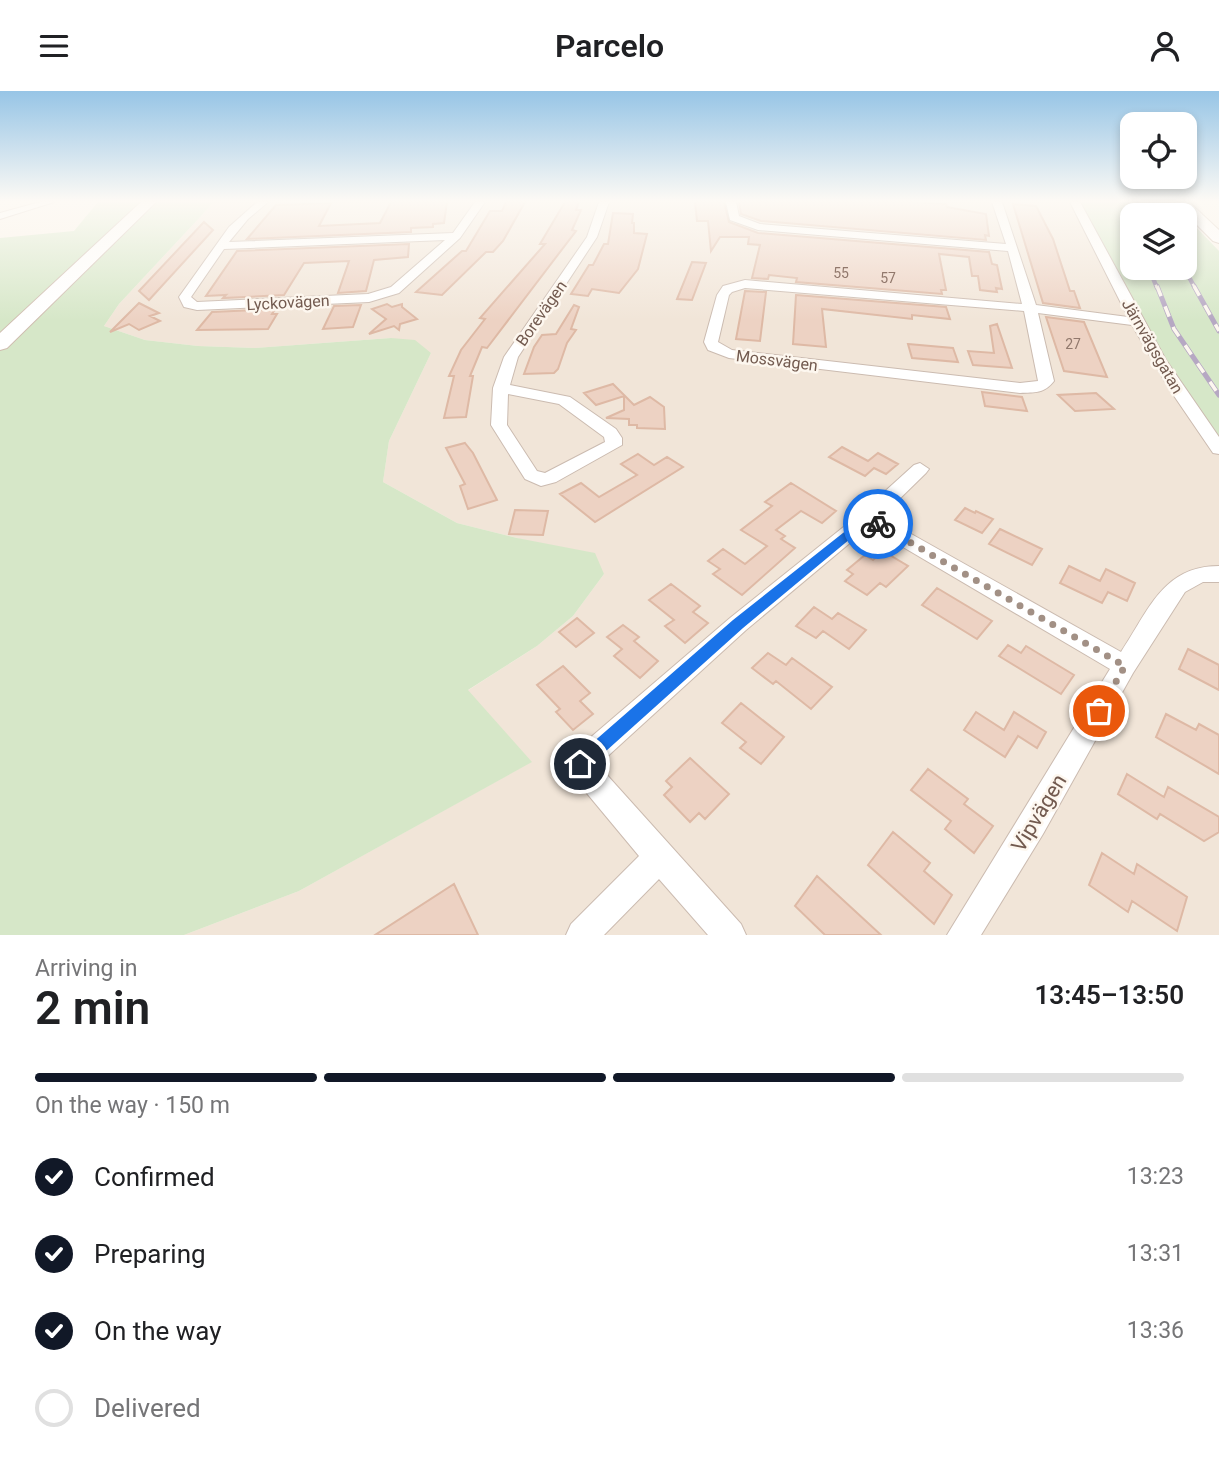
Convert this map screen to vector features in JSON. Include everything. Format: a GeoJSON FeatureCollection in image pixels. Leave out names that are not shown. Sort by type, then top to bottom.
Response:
{"type":"FeatureCollection","features":[{"type":"Feature","properties":{"kind":"street"},"geometry":{"type":"LineString","coordinates":[[0,344],[108,241]]}},
{"type":"Feature","properties":{"kind":"street","name":"Lyckovägen"},"geometry":{"type":"LineString","coordinates":[[225,241],[185,297],[189,304],[197,306],[369,298],[395,290],[450,241]]}},
{"type":"Feature","properties":{"kind":"street"},"geometry":{"type":"LineString","coordinates":[[221,246],[329,241]]}},
{"type":"Feature","properties":{"kind":"street","name":"Borevägen"},"geometry":{"type":"LineString","coordinates":[[501,388],[564,400],[610,433],[614,438],[613,445],[550,478],[541,480],[531,475],[499,425],[501,388],[511,357],[589,241]]}},
{"type":"Feature","properties":{"kind":"street"},"geometry":{"type":"LineString","coordinates":[[940,241],[1011,247]]}},
{"type":"Feature","properties":{"kind":"street","name":"Mossvägen"},"geometry":{"type":"LineString","coordinates":[[1009,241],[1029,308],[1046,381],[1041,387],[1020,388],[729,354],[713,347],[711,342],[723,295],[727,289],[744,284],[1029,308],[1137,322]]}},
{"type":"Feature","properties":{"kind":"street","name":"Järnvägsgatan"},"geometry":{"type":"LineString","coordinates":[[1095,241],[1161,367],[1219,449]]}},
{"type":"Feature","properties":{"kind":"street"},"geometry":{"type":"LineString","coordinates":[[730,935],[580,764],[738,624],[867,518],[920,469]]}},
{"type":"Feature","properties":{"kind":"street"},"geometry":{"type":"LineString","coordinates":[[867,518],[1125,666]]}},
{"type":"Feature","properties":{"kind":"street","name":"Vipvägen"},"geometry":{"type":"LineString","coordinates":[[963,935],[1033,824],[1125,666],[1177,586],[1200,574],[1219,574]]}},
{"type":"Feature","properties":{"kind":"street"},"geometry":{"type":"LineString","coordinates":[[582,935],[659,857]]}},
{"type":"Feature","properties":{"kind":"shaded area"},"geometry":{"type":"Polygon","coordinates":[[[177,241],[1094,241],[1113,277],[1219,452],[1219,935],[184,935],[299,891],[531,762],[467,691],[537,646],[573,616],[604,574],[517,538],[457,523],[383,482],[389,441],[431,353],[391,338],[255,348],[198,346],[145,340],[104,326],[119,304],[177,241]]]}},
{"type":"Feature","properties":{"kind":"green space"},"geometry":{"type":"Polygon","coordinates":[[[0,241],[177,241],[119,304],[104,326],[145,340],[198,346],[255,348],[391,338],[415,340],[431,353],[389,441],[383,482],[457,523],[595,553],[604,574],[573,616],[537,646],[468,690],[532,762],[299,891],[184,935],[0,935],[0,241]]]}},
{"type":"Feature","properties":{"kind":"green space"},"geometry":{"type":"Polygon","coordinates":[[[1095,241],[1120,241],[1120,280],[1197,280],[1197,241],[1210,241],[1219,251],[1219,452],[1113,277],[1095,241]]]}},
{"type":"Feature","properties":{"kind":"building"},"geometry":{"type":"Polygon","coordinates":[[[186,241],[203,241],[149,300],[139,291],[186,241]]]}},
{"type":"Feature","properties":{"kind":"building"},"geometry":{"type":"Polygon","coordinates":[[[472,241],[503,241],[493,252],[486,252],[442,295],[416,292],[462,251],[466,251],[472,241]]]}},
{"type":"Feature","properties":{"kind":"building"},"geometry":{"type":"Polygon","coordinates":[[[542,241],[568,241],[487,348],[482,347],[470,376],[473,376],[466,417],[444,418],[454,376],[449,376],[461,350],[485,319],[480,318],[545,244],[540,244],[542,241]]]}},
{"type":"Feature","properties":{"kind":"building"},"geometry":{"type":"Polygon","coordinates":[[[608,241],[645,241],[638,269],[619,293],[592,289],[588,296],[571,294],[589,265],[593,265],[604,244],[608,241]]]}},
{"type":"Feature","properties":{"kind":"building"},"geometry":{"type":"Polygon","coordinates":[[[710,241],[717,241],[711,251],[710,241]]]}},
{"type":"Feature","properties":{"kind":"building"},"geometry":{"type":"Polygon","coordinates":[[[748,241],[860,241],[989,252],[992,264],[997,265],[1002,289],[996,288],[997,292],[980,290],[978,276],[972,276],[969,257],[939,254],[946,290],[941,290],[942,294],[796,282],[797,278],[769,275],[768,279],[752,278],[760,245],[748,244],[748,241]]]}},
{"type":"Feature","properties":{"kind":"building"},"geometry":{"type":"Polygon","coordinates":[[[1024,241],[1054,241],[1070,291],[1074,291],[1080,308],[1043,303],[1024,241]]]}},
{"type":"Feature","properties":{"kind":"building"},"geometry":{"type":"Polygon","coordinates":[[[409,244],[408,257],[374,260],[366,291],[338,293],[349,261],[304,263],[284,295],[223,298],[226,295],[206,296],[237,251],[409,244]]]}},
{"type":"Feature","properties":{"kind":"building"},"geometry":{"type":"Polygon","coordinates":[[[692,262],[706,263],[692,300],[677,299],[692,262]]]}},
{"type":"Feature","properties":{"kind":"building"},"geometry":{"type":"Polygon","coordinates":[[[745,291],[766,292],[760,341],[736,339],[745,291]]]}},
{"type":"Feature","properties":{"kind":"building"},"geometry":{"type":"Polygon","coordinates":[[[796,295],[946,307],[950,319],[912,315],[912,319],[822,309],[826,347],[793,344],[796,295]]]}},
{"type":"Feature","properties":{"kind":"building"},"geometry":{"type":"Polygon","coordinates":[[[139,303],[159,313],[150,316],[160,321],[139,330],[129,324],[110,332],[139,303]]]}},
{"type":"Feature","properties":{"kind":"building"},"geometry":{"type":"Polygon","coordinates":[[[387,304],[392,307],[402,304],[402,307],[417,319],[400,324],[399,330],[394,326],[369,334],[386,319],[372,309],[387,304]]]}},
{"type":"Feature","properties":{"kind":"building"},"geometry":{"type":"Polygon","coordinates":[[[361,305],[353,327],[323,329],[334,306],[361,305]]]}},
{"type":"Feature","properties":{"kind":"building"},"geometry":{"type":"Polygon","coordinates":[[[574,305],[579,307],[571,329],[576,330],[567,343],[558,369],[554,373],[524,374],[534,347],[542,335],[556,334],[574,305]]]}},
{"type":"Feature","properties":{"kind":"building"},"geometry":{"type":"Polygon","coordinates":[[[275,309],[272,314],[277,314],[268,329],[197,330],[212,312],[275,309]]]}},
{"type":"Feature","properties":{"kind":"building"},"geometry":{"type":"Polygon","coordinates":[[[1046,317],[1084,322],[1107,377],[1064,371],[1046,317]]]}},
{"type":"Feature","properties":{"kind":"building"},"geometry":{"type":"Polygon","coordinates":[[[997,324],[1012,368],[973,365],[968,351],[994,353],[990,326],[997,324]]]}},
{"type":"Feature","properties":{"kind":"building"},"geometry":{"type":"Polygon","coordinates":[[[908,344],[953,348],[958,362],[912,358],[908,344]]]}},
{"type":"Feature","properties":{"kind":"building"},"geometry":{"type":"Polygon","coordinates":[[[613,384],[634,405],[650,397],[664,407],[665,429],[637,428],[637,425],[629,425],[629,419],[606,418],[624,410],[624,396],[596,405],[584,393],[613,384]]]}},
{"type":"Feature","properties":{"kind":"building"},"geometry":{"type":"Polygon","coordinates":[[[982,392],[1022,397],[1027,411],[985,406],[982,392]]]}},
{"type":"Feature","properties":{"kind":"building"},"geometry":{"type":"Polygon","coordinates":[[[1096,393],[1114,409],[1075,411],[1058,395],[1096,393]]]}},
{"type":"Feature","properties":{"kind":"building"},"geometry":{"type":"Polygon","coordinates":[[[465,443],[497,500],[468,509],[460,486],[465,484],[446,448],[465,443]]]}},
{"type":"Feature","properties":{"kind":"building"},"geometry":{"type":"Polygon","coordinates":[[[842,447],[868,461],[878,453],[898,464],[886,474],[874,468],[865,476],[829,457],[842,447]]]}},
{"type":"Feature","properties":{"kind":"building"},"geometry":{"type":"Polygon","coordinates":[[[638,454],[654,465],[667,457],[683,467],[595,522],[560,494],[581,483],[599,497],[637,475],[621,464],[638,454]]]}},
{"type":"Feature","properties":{"kind":"building"},"geometry":{"type":"Polygon","coordinates":[[[791,483],[836,511],[822,523],[801,511],[776,530],[785,536],[781,539],[795,548],[742,595],[713,574],[720,569],[708,561],[723,549],[745,564],[767,546],[741,530],[772,506],[765,502],[791,483]]]}},
{"type":"Feature","properties":{"kind":"building"},"geometry":{"type":"Polygon","coordinates":[[[965,508],[993,519],[982,533],[955,520],[965,508]]]}},
{"type":"Feature","properties":{"kind":"building"},"geometry":{"type":"Polygon","coordinates":[[[515,510],[548,511],[543,535],[509,534],[515,510]]]}},
{"type":"Feature","properties":{"kind":"building"},"geometry":{"type":"Polygon","coordinates":[[[1000,529],[1042,549],[1032,565],[989,544],[1000,529]]]}},
{"type":"Feature","properties":{"kind":"building"},"geometry":{"type":"Polygon","coordinates":[[[883,551],[908,566],[886,587],[880,583],[867,595],[845,581],[853,574],[847,570],[865,555],[873,560],[883,551]]]}},
{"type":"Feature","properties":{"kind":"building"},"geometry":{"type":"Polygon","coordinates":[[[1069,566],[1100,581],[1106,569],[1135,583],[1127,601],[1108,592],[1102,603],[1060,583],[1069,566]]]}},
{"type":"Feature","properties":{"kind":"building"},"geometry":{"type":"Polygon","coordinates":[[[671,584],[700,606],[693,612],[708,623],[685,643],[665,626],[674,620],[649,600],[671,584]]]}},
{"type":"Feature","properties":{"kind":"building"},"geometry":{"type":"Polygon","coordinates":[[[937,588],[992,621],[977,639],[922,605],[937,588]]]}},
{"type":"Feature","properties":{"kind":"building"},"geometry":{"type":"Polygon","coordinates":[[[814,607],[832,619],[838,613],[866,630],[849,649],[823,631],[816,638],[796,626],[814,607]]]}},
{"type":"Feature","properties":{"kind":"building"},"geometry":{"type":"Polygon","coordinates":[[[577,618],[594,633],[576,647],[559,632],[577,618]]]}},
{"type":"Feature","properties":{"kind":"building"},"geometry":{"type":"Polygon","coordinates":[[[623,625],[639,637],[634,641],[658,661],[640,678],[614,656],[622,649],[607,637],[623,625]]]}},
{"type":"Feature","properties":{"kind":"building"},"geometry":{"type":"Polygon","coordinates":[[[1008,645],[1021,653],[1026,646],[1074,675],[1061,694],[999,656],[1008,645]]]}},
{"type":"Feature","properties":{"kind":"building"},"geometry":{"type":"Polygon","coordinates":[[[1188,649],[1219,665],[1219,690],[1179,669],[1188,649]]]}},
{"type":"Feature","properties":{"kind":"building"},"geometry":{"type":"Polygon","coordinates":[[[768,653],[786,665],[792,658],[832,687],[811,709],[776,681],[773,684],[752,668],[768,653]]]}},
{"type":"Feature","properties":{"kind":"building"},"geometry":{"type":"Polygon","coordinates":[[[563,666],[590,693],[580,701],[593,714],[573,730],[556,712],[560,709],[537,685],[563,666]]]}},
{"type":"Feature","properties":{"kind":"building"},"geometry":{"type":"Polygon","coordinates":[[[741,703],[784,737],[761,764],[740,748],[746,742],[722,723],[741,703]]]}},
{"type":"Feature","properties":{"kind":"building"},"geometry":{"type":"Polygon","coordinates":[[[976,712],[1004,730],[1014,712],[1046,732],[1037,748],[1018,736],[1005,757],[964,730],[976,712]]]}},
{"type":"Feature","properties":{"kind":"building"},"geometry":{"type":"Polygon","coordinates":[[[1166,714],[1196,730],[1199,724],[1219,735],[1219,774],[1156,737],[1166,714]]]}},
{"type":"Feature","properties":{"kind":"building"},"geometry":{"type":"Polygon","coordinates":[[[690,758],[729,794],[705,819],[699,813],[690,822],[664,795],[672,787],[666,781],[690,758]]]}},
{"type":"Feature","properties":{"kind":"building"},"geometry":{"type":"Polygon","coordinates":[[[928,769],[968,799],[964,804],[993,826],[974,853],[945,829],[951,821],[911,790],[928,769]]]}},
{"type":"Feature","properties":{"kind":"building"},"geometry":{"type":"Polygon","coordinates":[[[1127,774],[1164,797],[1168,787],[1219,817],[1219,832],[1204,841],[1160,814],[1157,819],[1118,794],[1127,774]]]}},
{"type":"Feature","properties":{"kind":"building"},"geometry":{"type":"Polygon","coordinates":[[[893,832],[930,863],[924,871],[952,895],[934,924],[868,865],[893,832]]]}},
{"type":"Feature","properties":{"kind":"building"},"geometry":{"type":"Polygon","coordinates":[[[1102,853],[1134,874],[1137,864],[1187,897],[1177,931],[1132,901],[1128,912],[1089,885],[1102,853]]]}},
{"type":"Feature","properties":{"kind":"building"},"geometry":{"type":"Polygon","coordinates":[[[817,876],[881,935],[825,935],[795,906],[817,876]]]}},
{"type":"Feature","properties":{"kind":"building"},"geometry":{"type":"Polygon","coordinates":[[[454,884],[478,935],[375,935],[454,884]]]}},
{"type":"Feature","properties":{"kind":"railway"},"geometry":{"type":"LineString","coordinates":[[1154,280],[1157,288]]}},
{"type":"Feature","properties":{"kind":"railway"},"geometry":{"type":"LineString","coordinates":[[1191,280],[1195,288]]}},
{"type":"Feature","properties":{"kind":"railway"},"geometry":{"type":"LineString","coordinates":[[1157,286],[1174,329],[1219,395]]}},
{"type":"Feature","properties":{"kind":"railway"},"geometry":{"type":"LineString","coordinates":[[1194,286],[1219,331]]}},
{"type":"Feature","properties":{"kind":"way so far"},"geometry":{"type":"LineString","coordinates":[[878,524],[1125,666],[1099,711]]}},
{"type":"Feature","properties":{"kind":"route"},"geometry":{"type":"LineString","coordinates":[[580,764],[738,624],[867,518],[878,524]]}}]}
